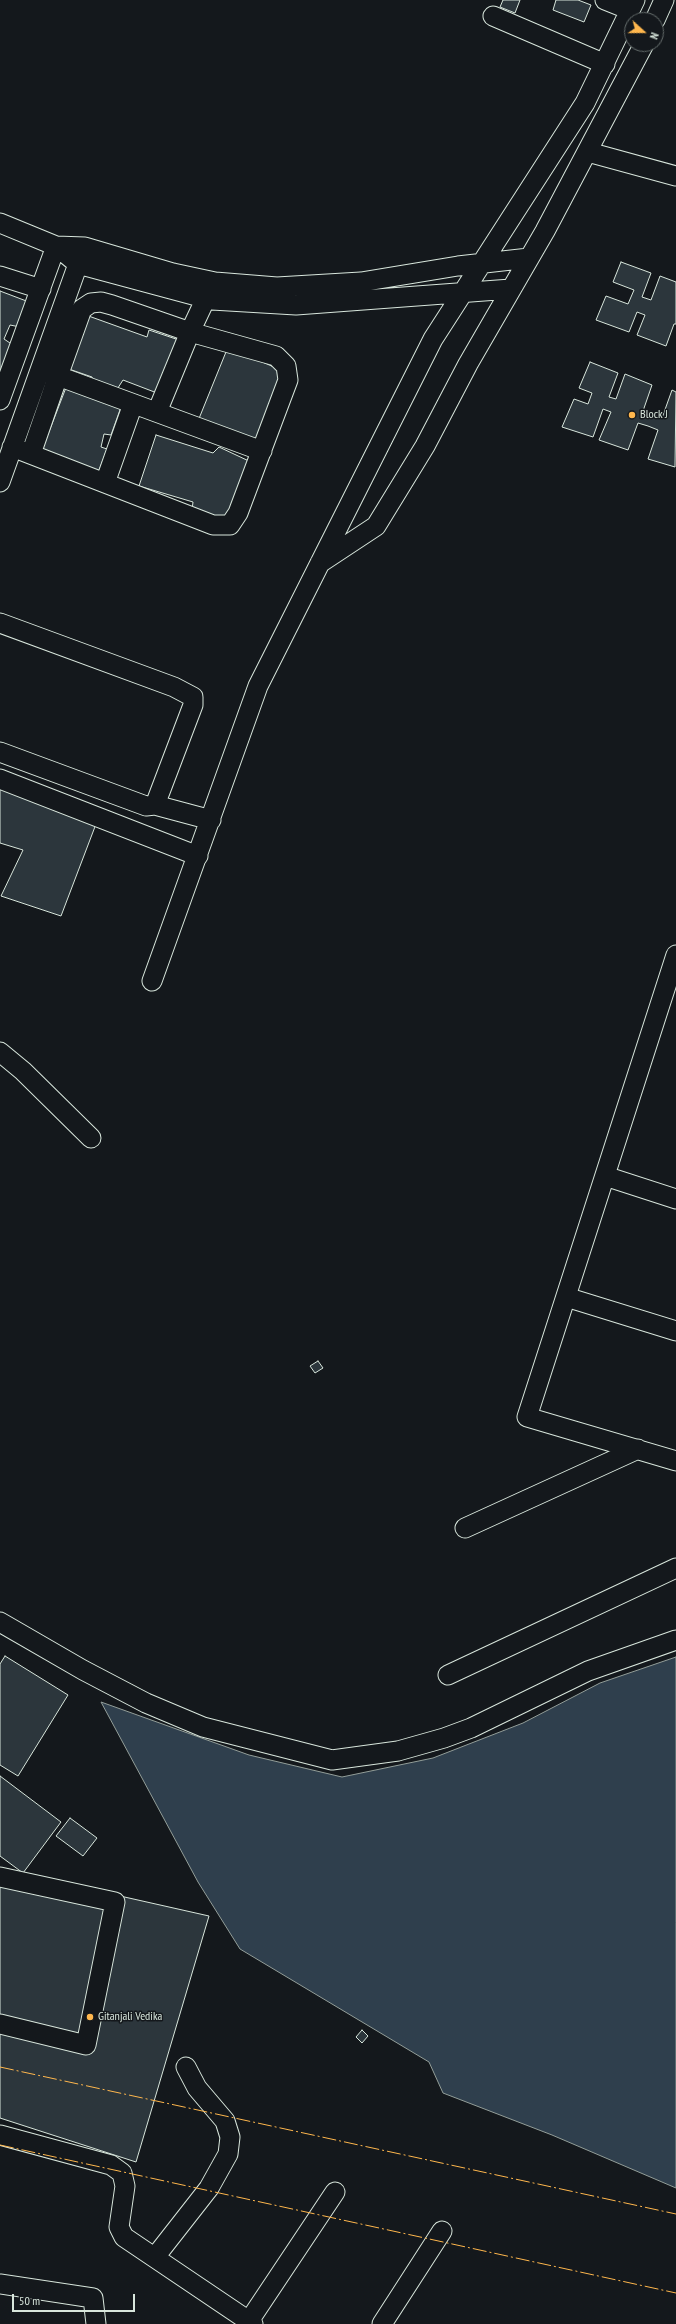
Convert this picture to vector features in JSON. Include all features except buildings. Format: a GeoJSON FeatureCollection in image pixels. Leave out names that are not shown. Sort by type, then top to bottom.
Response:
{"type":"FeatureCollection","features":[{"type":"Feature","properties":{"kind":"street"},"geometry":{"type":"LineString","coordinates":[[152,981],[258,686],[433,339],[585,103],[632,5],[605,0]]}},
{"type":"Feature","properties":{"kind":"street"},"geometry":{"type":"LineString","coordinates":[[659,12],[664,0]]}},
{"type":"Feature","properties":{"kind":"street"},"geometry":{"type":"LineString","coordinates":[[493,16],[605,64]]}},
{"type":"Feature","properties":{"kind":"street"},"geometry":{"type":"LineString","coordinates":[[320,563],[376,526],[426,446],[468,364],[588,152],[640,52]]}},
{"type":"Feature","properties":{"kind":"street"},"geometry":{"type":"LineString","coordinates":[[588,152],[676,176]]}},
{"type":"Feature","properties":{"kind":"street"},"geometry":{"type":"LineString","coordinates":[[0,223],[56,246],[78,264],[206,298],[296,305],[511,289]]}},
{"type":"Feature","properties":{"kind":"street"},"geometry":{"type":"LineString","coordinates":[[56,246],[85,247],[173,273],[215,282],[277,287],[361,282],[529,258]]}},
{"type":"Feature","properties":{"kind":"street"},"geometry":{"type":"LineString","coordinates":[[0,400],[56,246]]}},
{"type":"Feature","properties":{"kind":"street"},"geometry":{"type":"LineString","coordinates":[[0,482],[78,264]]}},
{"type":"Feature","properties":{"kind":"street"},"geometry":{"type":"LineString","coordinates":[[0,276],[41,289]]}},
{"type":"Feature","properties":{"kind":"street"},"geometry":{"type":"LineString","coordinates":[[157,412],[190,332],[206,298]]}},
{"type":"Feature","properties":{"kind":"street"},"geometry":{"type":"LineString","coordinates":[[12,447],[213,524],[230,525],[238,513],[288,380],[286,366],[276,356],[190,332],[112,305],[101,302],[91,303],[82,309],[31,454]]}},
{"type":"Feature","properties":{"kind":"street"},"geometry":{"type":"LineString","coordinates":[[58,376],[262,451]]}},
{"type":"Feature","properties":{"kind":"street"},"geometry":{"type":"LineString","coordinates":[[105,483],[133,404]]}},
{"type":"Feature","properties":{"kind":"street"},"geometry":{"type":"LineString","coordinates":[[0,623],[174,687],[193,697],[193,705],[155,805]]}},
{"type":"Feature","properties":{"kind":"street"},"geometry":{"type":"LineString","coordinates":[[0,752],[146,806],[155,805],[211,820]]}},
{"type":"Feature","properties":{"kind":"street"},"geometry":{"type":"LineString","coordinates":[[0,779],[198,856]]}},
{"type":"Feature","properties":{"kind":"street"},"geometry":{"type":"LineString","coordinates":[[676,955],[527,1417],[676,1461]]}},
{"type":"Feature","properties":{"kind":"street"},"geometry":{"type":"LineString","coordinates":[[0,1052],[23,1071],[91,1138]]}},
{"type":"Feature","properties":{"kind":"street"},"geometry":{"type":"LineString","coordinates":[[605,1176],[676,1199]]}},
{"type":"Feature","properties":{"kind":"street"},"geometry":{"type":"LineString","coordinates":[[566,1297],[676,1331]]}},
{"type":"Feature","properties":{"kind":"street"},"geometry":{"type":"LineString","coordinates":[[464,1528],[638,1450]]}},
{"type":"Feature","properties":{"kind":"street"},"geometry":{"type":"LineString","coordinates":[[448,1675],[676,1568]]}},
{"type":"Feature","properties":{"kind":"street"},"geometry":{"type":"LineString","coordinates":[[0,1622],[83,1670],[146,1703],[203,1727],[332,1760],[398,1751],[444,1738],[471,1728],[588,1671],[676,1640]]}},
{"type":"Feature","properties":{"kind":"street"},"geometry":{"type":"LineString","coordinates":[[0,1877],[115,1902],[86,2045],[0,2024]]}},
{"type":"Feature","properties":{"kind":"street"},"geometry":{"type":"LineString","coordinates":[[155,2257],[209,2188],[228,2154],[230,2137],[225,2120],[197,2088],[186,2067]]}},
{"type":"Feature","properties":{"kind":"street"},"geometry":{"type":"LineString","coordinates":[[0,2135],[111,2165],[122,2173],[125,2186],[119,2227],[124,2237],[251,2322],[334,2192]]}},
{"type":"Feature","properties":{"kind":"street"},"geometry":{"type":"LineString","coordinates":[[382,2324],[442,2231]]}},
{"type":"Feature","properties":{"kind":"street"},"geometry":{"type":"LineString","coordinates":[[0,2284],[93,2298],[96,2324]]}},
{"type":"Feature","properties":{"kind":"water"},"geometry":{"type":"Polygon","coordinates":[[[676,1657],[676,2188],[552,2135],[443,2093],[429,2062],[240,1949],[198,1882],[101,1702],[249,1755],[342,1777],[433,1758],[523,1723],[600,1683],[676,1657]]]}},
{"type":"Feature","properties":{"kind":"power"},"geometry":{"type":"LineString","coordinates":[[0,2067],[676,2214]]}},
{"type":"Feature","properties":{"kind":"power"},"geometry":{"type":"LineString","coordinates":[[0,2145],[676,2293]]}},
{"type":"Feature","properties":{"kind":"place","name":"Block J"},"geometry":{"type":"Point","coordinates":[632,415]}},
{"type":"Feature","properties":{"kind":"place","name":"Gitanjali Vedika"},"geometry":{"type":"Point","coordinates":[90,2017]}}]}
